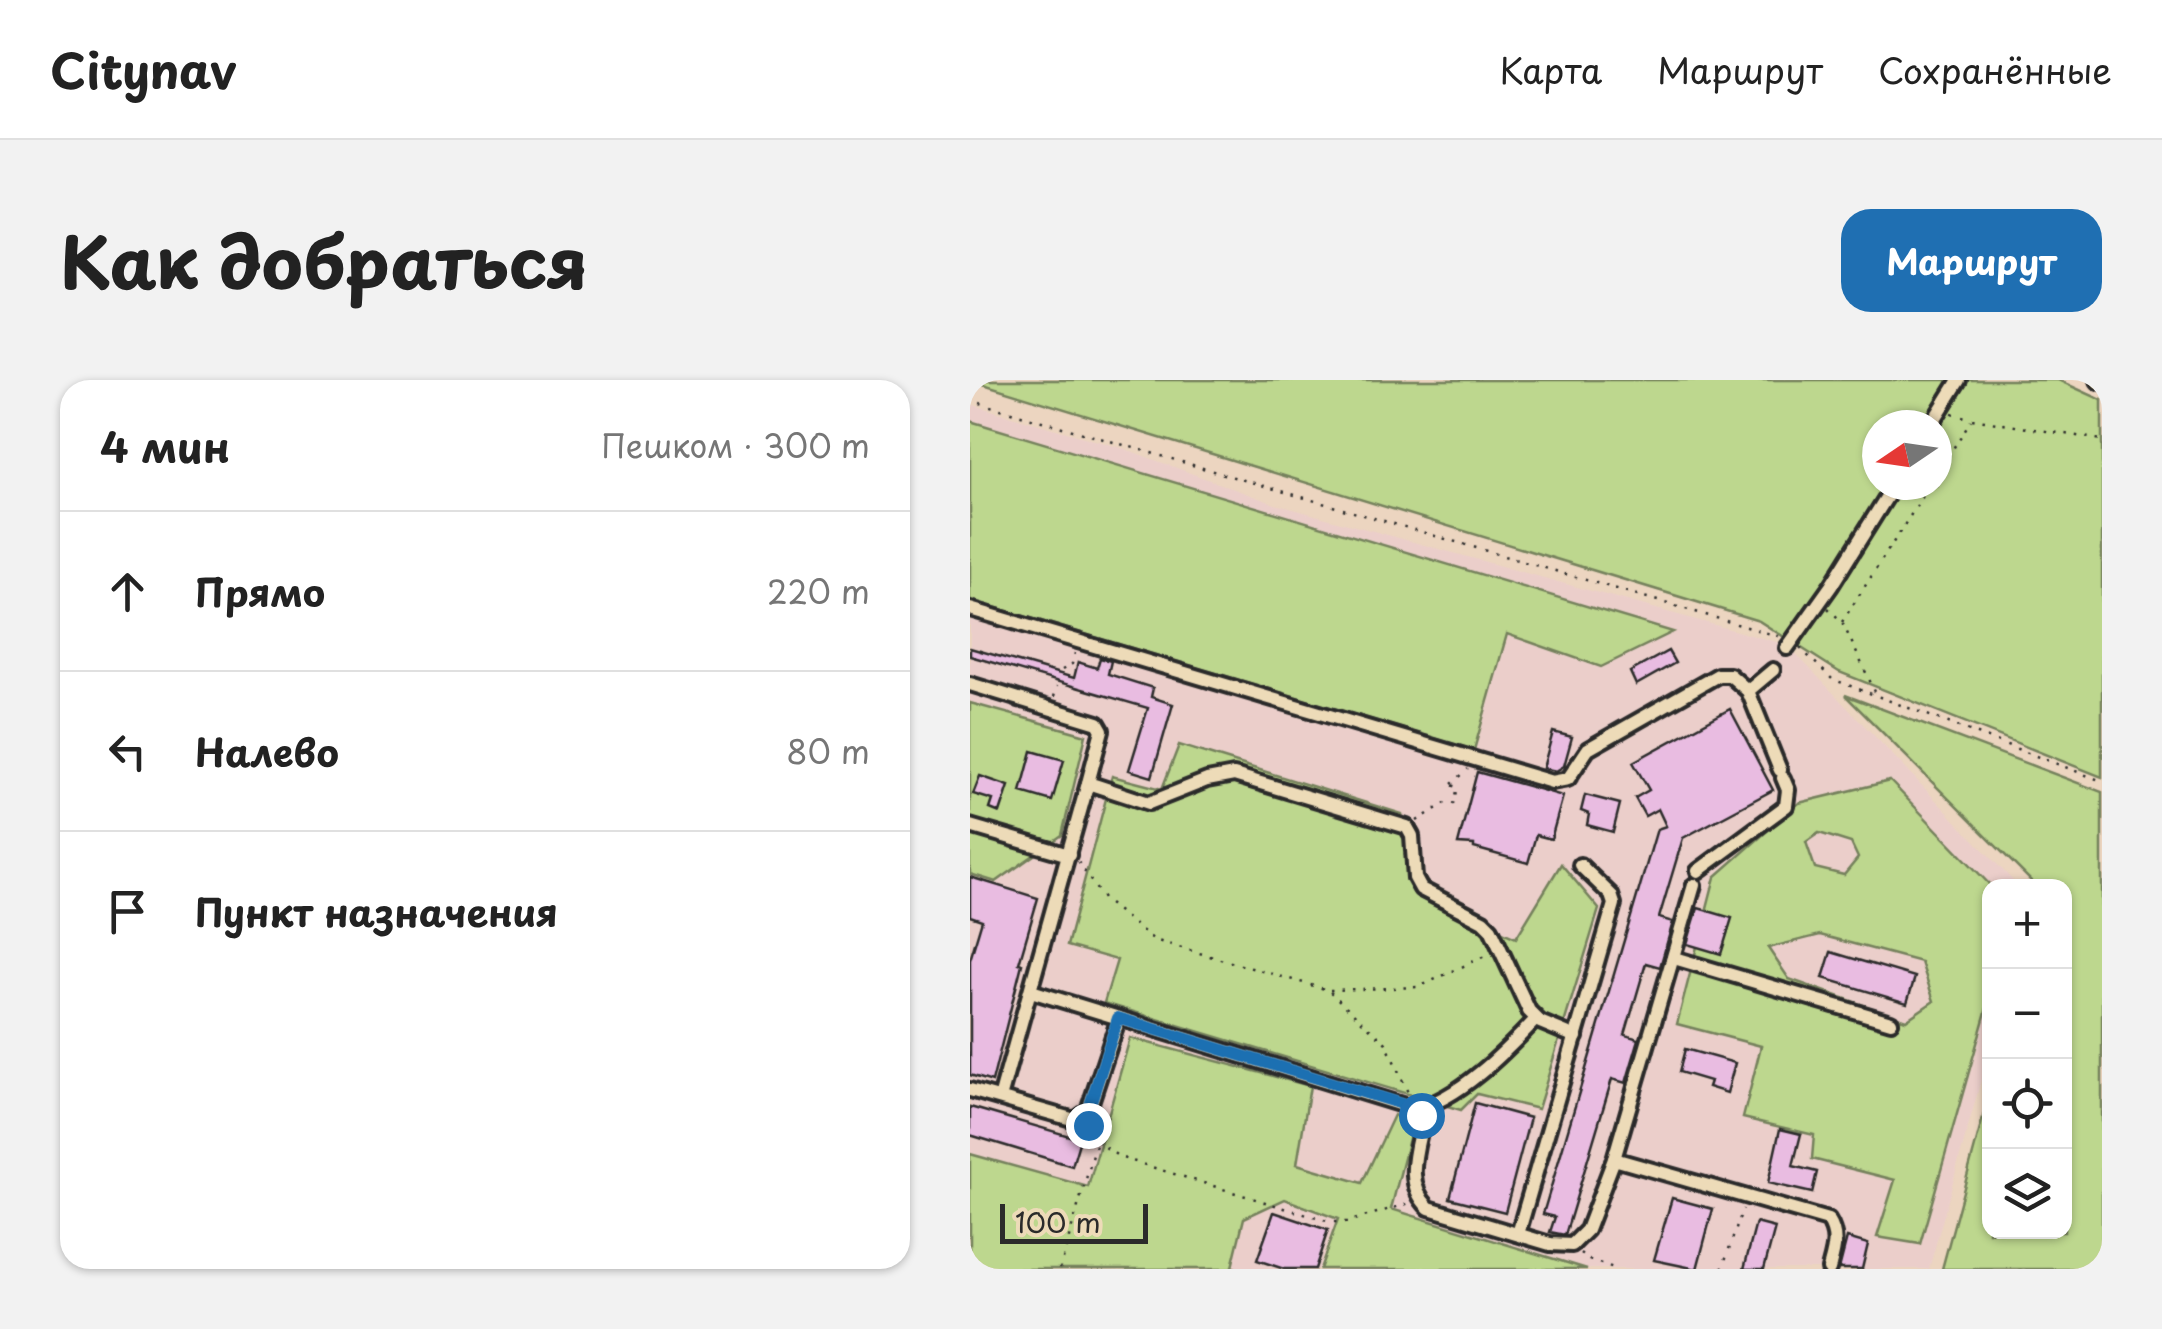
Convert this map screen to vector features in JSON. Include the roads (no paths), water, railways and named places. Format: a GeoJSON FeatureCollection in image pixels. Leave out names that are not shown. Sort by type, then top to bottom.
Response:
{"type":"FeatureCollection","features":[{"type":"Feature","properties":{"kind":"street"},"geometry":{"type":"LineString","coordinates":[[1941,410],[1960,380]]}},
{"type":"Feature","properties":{"kind":"street"},"geometry":{"type":"LineString","coordinates":[[1790,644],[1884,500]]}},
{"type":"Feature","properties":{"kind":"street"},"geometry":{"type":"LineString","coordinates":[[970,609],[1561,782],[1588,749],[1718,675],[1730,674],[1748,691],[1788,790],[1786,806],[1698,871]]}},
{"type":"Feature","properties":{"kind":"street"},"geometry":{"type":"LineString","coordinates":[[1748,691],[1774,670]]}},
{"type":"Feature","properties":{"kind":"street"},"geometry":{"type":"LineString","coordinates":[[970,684],[1098,723],[1102,730],[1000,1098]]}},
{"type":"Feature","properties":{"kind":"street"},"geometry":{"type":"LineString","coordinates":[[1088,784],[1149,802],[1207,780],[1234,775],[1407,827],[1412,836],[1415,878],[1420,889],[1482,921],[1501,947],[1524,1004],[1536,1019],[1576,1037]]}},
{"type":"Feature","properties":{"kind":"street"},"geometry":{"type":"LineString","coordinates":[[970,826],[1068,855]]}},
{"type":"Feature","properties":{"kind":"street"},"geometry":{"type":"LineString","coordinates":[[1518,1234],[1614,904],[1580,864]]}},
{"type":"Feature","properties":{"kind":"street"},"geometry":{"type":"LineString","coordinates":[[1415,1108],[1422,1123],[1412,1167],[1421,1200],[1429,1208],[1550,1244],[1572,1246],[1587,1230],[1614,1159],[1694,885]]}},
{"type":"Feature","properties":{"kind":"street"},"geometry":{"type":"LineString","coordinates":[[1674,958],[1891,1022]]}},
{"type":"Feature","properties":{"kind":"street"},"geometry":{"type":"LineString","coordinates":[[1031,991],[1415,1108],[1430,1106],[1456,1092],[1536,1019]]}},
{"type":"Feature","properties":{"kind":"street"},"geometry":{"type":"LineString","coordinates":[[970,1090],[1075,1120],[1082,1118],[1088,1111],[1118,1018]]}},
{"type":"Feature","properties":{"kind":"street"},"geometry":{"type":"LineString","coordinates":[[1614,1159],[1828,1220],[1835,1231],[1836,1244],[1829,1269]]}}]}
